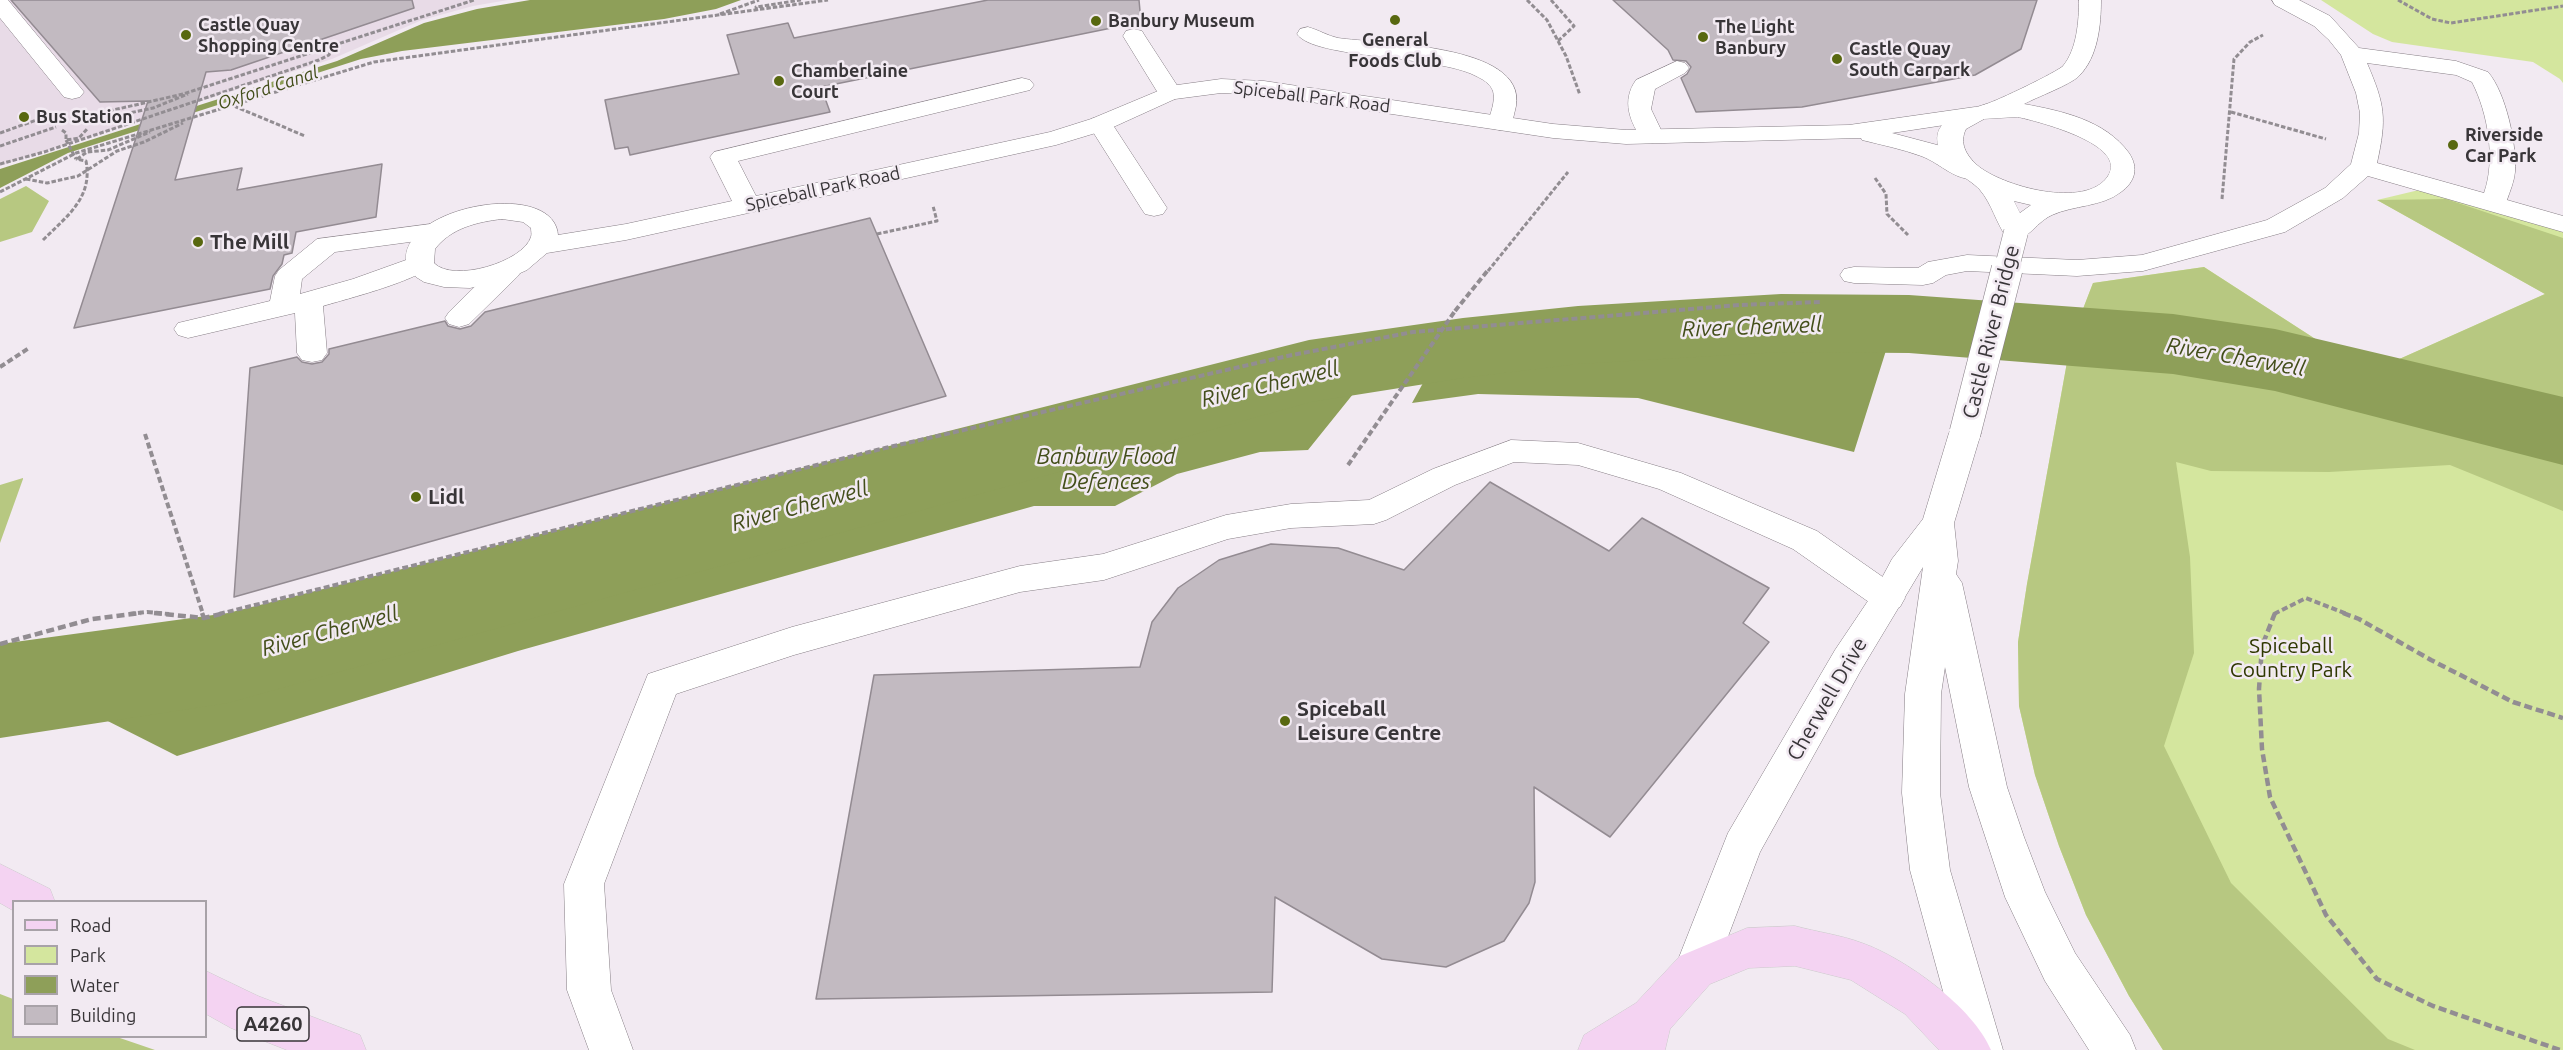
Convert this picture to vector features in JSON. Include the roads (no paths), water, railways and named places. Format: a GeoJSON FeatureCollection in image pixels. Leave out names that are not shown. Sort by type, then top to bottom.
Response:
{"type":"FeatureCollection","features":[{"type":"Feature","properties":{"kind":"main road"},"geometry":{"type":"LineString","coordinates":[[1600,1050],[1647,1034],[1695,970],[1747,948],[1795,946],[1860,962],[1920,999],[1969,1050]]}},
{"type":"Feature","properties":{"kind":"main road","name":"A4260"},"geometry":{"type":"LineString","coordinates":[[207,993],[246,1013],[344,1050]]}},
{"type":"Feature","properties":{"kind":"street"},"geometry":{"type":"LineString","coordinates":[[1854,275],[1923,277],[1938,268],[1967,263],[2025,267],[2114,267],[2143,263],[2283,230],[2334,192],[2365,159],[2372,113],[2362,74],[2352,54],[2322,21],[2283,0]]}},
{"type":"Feature","properties":{"kind":"street"},"geometry":{"type":"LineString","coordinates":[[1983,112],[2070,72],[2078,61],[2087,38],[2087,1]]}},
{"type":"Feature","properties":{"kind":"street"},"geometry":{"type":"LineString","coordinates":[[0,4],[72,92]]}},
{"type":"Feature","properties":{"kind":"street"},"geometry":{"type":"LineString","coordinates":[[1308,34],[1324,42],[1339,45],[1444,57],[1481,68],[1498,78],[1506,94],[1500,123]]}},
{"type":"Feature","properties":{"kind":"street"},"geometry":{"type":"LineString","coordinates":[[1134,36],[1170,93]]}},
{"type":"Feature","properties":{"kind":"street"},"geometry":{"type":"LineString","coordinates":[[2352,54],[2464,70],[2482,79],[2496,117],[2501,144],[2503,174],[2493,203]]}},
{"type":"Feature","properties":{"kind":"street"},"geometry":{"type":"LineString","coordinates":[[1652,136],[1639,109],[1644,84],[1677,68]]}},
{"type":"Feature","properties":{"kind":"street"},"geometry":{"type":"LineString","coordinates":[[2070,72],[2069,90],[2073,103],[2095,135]]}},
{"type":"Feature","properties":{"kind":"street"},"geometry":{"type":"LineString","coordinates":[[748,206],[723,156],[1022,84]]}},
{"type":"Feature","properties":{"kind":"street","name":"Spiceball Park Road"},"geometry":{"type":"LineString","coordinates":[[541,246],[585,241],[1056,138],[1100,124],[1170,93],[1204,87],[1240,86],[1553,132],[1594,135],[1849,132],[1983,112]]}},
{"type":"Feature","properties":{"kind":"street"},"geometry":{"type":"LineString","coordinates":[[1983,112],[2018,110],[2047,115],[2076,124],[2095,135],[2116,153],[2122,163],[2123,175],[2114,188],[2090,199]]}},
{"type":"Feature","properties":{"kind":"street","name":"Castle River Bridge"},"geometry":{"type":"LineString","coordinates":[[1983,112],[1957,122],[1949,135],[1950,148],[1954,157],[2000,200],[2016,232]]}},
{"type":"Feature","properties":{"kind":"street"},"geometry":{"type":"LineString","coordinates":[[1100,124],[1154,208]]}},
{"type":"Feature","properties":{"kind":"street","name":"Spiceball Park Road"},"geometry":{"type":"LineString","coordinates":[[1849,132],[1895,140],[1932,151],[1978,177],[2022,195],[2062,201],[2090,199]]}},
{"type":"Feature","properties":{"kind":"street"},"geometry":{"type":"LineString","coordinates":[[2365,159],[2493,203],[2563,224]]}},
{"type":"Feature","properties":{"kind":"street","name":"Castle River Bridge"},"geometry":{"type":"LineString","coordinates":[[1965,433],[2016,232],[2022,224],[2048,206],[2090,199]]}},
{"type":"Feature","properties":{"kind":"street"},"geometry":{"type":"LineString","coordinates":[[519,212],[533,216],[543,223],[545,234],[541,246],[522,263],[508,270],[480,279],[452,280],[437,278],[426,271],[420,263],[420,253],[426,242],[438,231],[464,218],[483,213],[519,212]]}},
{"type":"Feature","properties":{"kind":"street"},"geometry":{"type":"LineString","coordinates":[[312,353],[289,276],[327,245],[438,231]]}},
{"type":"Feature","properties":{"kind":"street"},"geometry":{"type":"LineString","coordinates":[[188,329],[296,305],[389,276],[420,263]]}},
{"type":"Feature","properties":{"kind":"street"},"geometry":{"type":"LineString","coordinates":[[459,318],[508,270]]}},
{"type":"Feature","properties":{"kind":"street","name":"Cherwell Drive"},"geometry":{"type":"LineString","coordinates":[[1695,970],[1742,846],[1848,660],[1888,598],[1904,568],[1938,523],[1965,433]]}},
{"type":"Feature","properties":{"kind":"street"},"geometry":{"type":"LineString","coordinates":[[611,1050],[589,990],[584,884],[661,684],[792,641],[1020,579],[1104,567],[1226,527],[1291,516],[1374,512],[1444,477],[1511,451],[1578,454],[1670,481],[1805,540],[1888,598]]}},
{"type":"Feature","properties":{"kind":"street"},"geometry":{"type":"LineString","coordinates":[[1938,523],[1941,561],[1988,787],[2004,837],[2026,897],[2060,967],[2114,1050]]}},
{"type":"Feature","properties":{"kind":"street"},"geometry":{"type":"LineString","coordinates":[[1941,561],[1923,694],[1921,793],[1930,870],[1980,1050]]}},
{"type":"Feature","properties":{"kind":"water","name":"Oxford Canal"},"geometry":{"type":"Polygon","coordinates":[[[530,0],[741,0],[716,9],[664,19],[402,51],[361,59],[68,153],[0,188],[0,169],[337,61],[424,23],[477,9],[530,0]]]}},
{"type":"Feature","properties":{"kind":"water"},"geometry":{"type":"Polygon","coordinates":[[[1786,330],[1889,341],[1854,452],[1638,398],[1478,394],[1412,403],[1434,363],[1615,340],[1786,330]]]}},
{"type":"Feature","properties":{"kind":"water","name":"Banbury Flood Defences"},"geometry":{"type":"Polygon","coordinates":[[[1370,373],[1308,450],[1260,452],[1177,474],[1115,506],[1034,506],[518,651],[177,756],[76,705],[236,673],[928,480],[1220,403],[1370,373]]]}},
{"type":"Feature","properties":{"kind":"waterway","name":"River Cherwell"},"geometry":{"type":"LineString","coordinates":[[0,691],[228,658],[1309,371],[1463,348],[1578,335],[1781,323],[1909,324],[2173,344],[2275,360],[2563,431]]}},
{"type":"Feature","properties":{"kind":"place","name":"General Foods Club"},"geometry":{"type":"Point","coordinates":[1395,20]}},
{"type":"Feature","properties":{"kind":"place","name":"Banbury Museum"},"geometry":{"type":"Point","coordinates":[1096,21]}},
{"type":"Feature","properties":{"kind":"place","name":"Castle Quay Shopping Centre"},"geometry":{"type":"Point","coordinates":[186,35]}},
{"type":"Feature","properties":{"kind":"place","name":"The Light Banbury"},"geometry":{"type":"Point","coordinates":[1703,37]}},
{"type":"Feature","properties":{"kind":"place","name":"Castle Quay South Carpark"},"geometry":{"type":"Point","coordinates":[1837,59]}},
{"type":"Feature","properties":{"kind":"place","name":"Chamberlaine Court"},"geometry":{"type":"Point","coordinates":[779,81]}},
{"type":"Feature","properties":{"kind":"place","name":"Bus Station"},"geometry":{"type":"Point","coordinates":[24,117]}},
{"type":"Feature","properties":{"kind":"place","name":"Riverside Car Park"},"geometry":{"type":"Point","coordinates":[2453,145]}},
{"type":"Feature","properties":{"kind":"place","name":"The Mill"},"geometry":{"type":"Point","coordinates":[198,242]}},
{"type":"Feature","properties":{"kind":"place","name":"Lidl"},"geometry":{"type":"Point","coordinates":[416,497]}},
{"type":"Feature","properties":{"kind":"place","name":"Spiceball Leisure Centre"},"geometry":{"type":"Point","coordinates":[1285,721]}},
{"type":"Feature","properties":{"kind":"park label","name":"Spiceball Country Park"},"geometry":{"type":"Point","coordinates":[2291,658]}}]}
